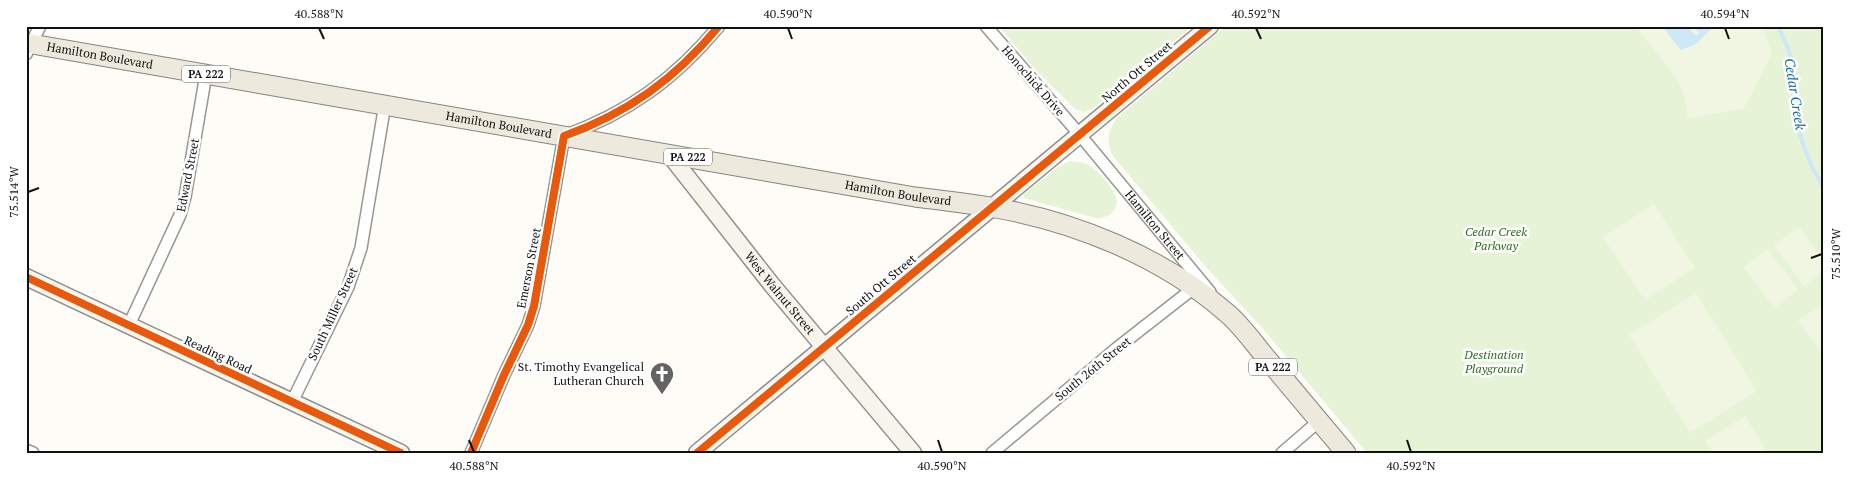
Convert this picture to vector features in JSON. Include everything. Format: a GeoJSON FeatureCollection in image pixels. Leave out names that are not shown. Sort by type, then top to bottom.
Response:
{"type":"FeatureCollection","features":[{"type":"Feature","properties":{"kind":"main road","name":"Hamilton Boulevard"},"geometry":{"type":"LineString","coordinates":[[28,47],[206,74],[915,196],[992,207],[1044,220],[1099,238],[1160,266],[1195,287]]}},
{"type":"Feature","properties":{"kind":"main road","name":"Hamilton Street"},"geometry":{"type":"LineString","coordinates":[[1195,287],[1230,316],[1346,453]]}},
{"type":"Feature","properties":{"kind":"street"},"geometry":{"type":"LineString","coordinates":[[28,47],[40,26]]}},
{"type":"Feature","properties":{"kind":"street"},"geometry":{"type":"LineString","coordinates":[[564,136],[605,120],[652,91],[678,71],[702,47],[719,26]]}},
{"type":"Feature","properties":{"kind":"street","name":"Honochick Drive"},"geometry":{"type":"LineString","coordinates":[[986,26],[1080,135]]}},
{"type":"Feature","properties":{"kind":"street","name":"North Ott Street"},"geometry":{"type":"LineString","coordinates":[[1080,135],[1210,26]]}},
{"type":"Feature","properties":{"kind":"street","name":"Edward Street"},"geometry":{"type":"LineString","coordinates":[[129,325],[180,215],[185,197],[206,74]]}},
{"type":"Feature","properties":{"kind":"street","name":"South Miller Street"},"geometry":{"type":"LineString","coordinates":[[292,402],[348,287],[361,248],[385,104]]}},
{"type":"Feature","properties":{"kind":"street","name":"South Ott Street"},"geometry":{"type":"LineString","coordinates":[[697,453],[1080,135]]}},
{"type":"Feature","properties":{"kind":"street","name":"Hamilton Street"},"geometry":{"type":"LineString","coordinates":[[1080,135],[1230,316]]}},
{"type":"Feature","properties":{"kind":"street","name":"Emerson Street"},"geometry":{"type":"LineString","coordinates":[[471,453],[504,375],[528,325],[534,306],[564,136]]}},
{"type":"Feature","properties":{"kind":"street","name":"West Walnut Street"},"geometry":{"type":"LineString","coordinates":[[669,154],[772,285],[914,453]]}},
{"type":"Feature","properties":{"kind":"street","name":"Reading Road"},"geometry":{"type":"LineString","coordinates":[[26,277],[401,453]]}},
{"type":"Feature","properties":{"kind":"street","name":"South 26th Street"},"geometry":{"type":"LineString","coordinates":[[992,453],[1117,348],[1195,287]]}},
{"type":"Feature","properties":{"kind":"street"},"geometry":{"type":"LineString","coordinates":[[1282,453],[1319,421]]}},
{"type":"Feature","properties":{"kind":"street"},"geometry":{"type":"LineString","coordinates":[[26,450],[33,453]]}},
{"type":"Feature","properties":{"kind":"green space"},"geometry":{"type":"Polygon","coordinates":[[[999,26],[1192,26],[1092,109],[1084,112],[1075,109],[1035,69],[999,26]]]}},
{"type":"Feature","properties":{"kind":"green space","name":"Cedar Creek Parkway"},"geometry":{"type":"Polygon","coordinates":[[[1226,26],[1824,26],[1824,453],[1367,453],[1264,330],[1206,267],[1113,156],[1111,151],[1109,132],[1117,118],[1226,26]]]}},
{"type":"Feature","properties":{"kind":"green space"},"geometry":{"type":"Polygon","coordinates":[[[1635,26],[1762,26],[1772,54],[1744,108],[1688,119],[1684,94],[1675,76],[1635,26]]]}},
{"type":"Feature","properties":{"kind":"green space"},"geometry":{"type":"Polygon","coordinates":[[[1070,161],[1090,166],[1108,183],[1117,200],[1116,207],[1110,215],[1099,219],[1024,198],[1024,194],[1058,167],[1070,161]]]}},
{"type":"Feature","properties":{"kind":"green space"},"geometry":{"type":"Polygon","coordinates":[[[1654,204],[1695,268],[1645,300],[1603,237],[1654,204]]]}},
{"type":"Feature","properties":{"kind":"green space"},"geometry":{"type":"Polygon","coordinates":[[[1799,227],[1824,261],[1824,271],[1804,286],[1774,245],[1799,227]]]}},
{"type":"Feature","properties":{"kind":"green space"},"geometry":{"type":"Polygon","coordinates":[[[1768,249],[1798,290],[1774,308],[1744,267],[1768,249]]]}},
{"type":"Feature","properties":{"kind":"green space"},"geometry":{"type":"Polygon","coordinates":[[[1696,293],[1757,391],[1690,433],[1629,335],[1696,293]]]}},
{"type":"Feature","properties":{"kind":"green space"},"geometry":{"type":"Polygon","coordinates":[[[1823,303],[1824,305],[1824,355],[1798,321],[1823,303]]]}},
{"type":"Feature","properties":{"kind":"green space"},"geometry":{"type":"Polygon","coordinates":[[[1745,416],[1768,453],[1713,453],[1705,441],[1745,416]]]}},
{"type":"Feature","properties":{"kind":"water"},"geometry":{"type":"Polygon","coordinates":[[[1662,26],[1687,26],[1696,36],[1699,33],[1694,26],[1714,26],[1696,44],[1681,50],[1662,26]]]}},
{"type":"Feature","properties":{"kind":"waterway","name":"Cedar Creek"},"geometry":{"type":"LineString","coordinates":[[1778,26],[1789,51],[1794,71],[1797,122],[1802,142],[1814,171],[1824,188]]}},
{"type":"Feature","properties":{"kind":"cycle path"},"geometry":{"type":"LineString","coordinates":[[471,453],[504,375],[528,325],[534,306],[564,136],[609,117],[649,92],[685,62],[719,26]]}},
{"type":"Feature","properties":{"kind":"cycle path"},"geometry":{"type":"LineString","coordinates":[[697,453],[1210,26]]}},
{"type":"Feature","properties":{"kind":"cycle path"},"geometry":{"type":"LineString","coordinates":[[26,277],[401,453]]}},
{"type":"Feature","properties":{"kind":"place","name":"St. Timothy Evangelical Lutheran Church"},"geometry":{"type":"Point","coordinates":[662,395]}},
{"type":"Feature","properties":{"kind":"park label","name":"Destination Playground"},"geometry":{"type":"Point","coordinates":[1494,362]}}]}
